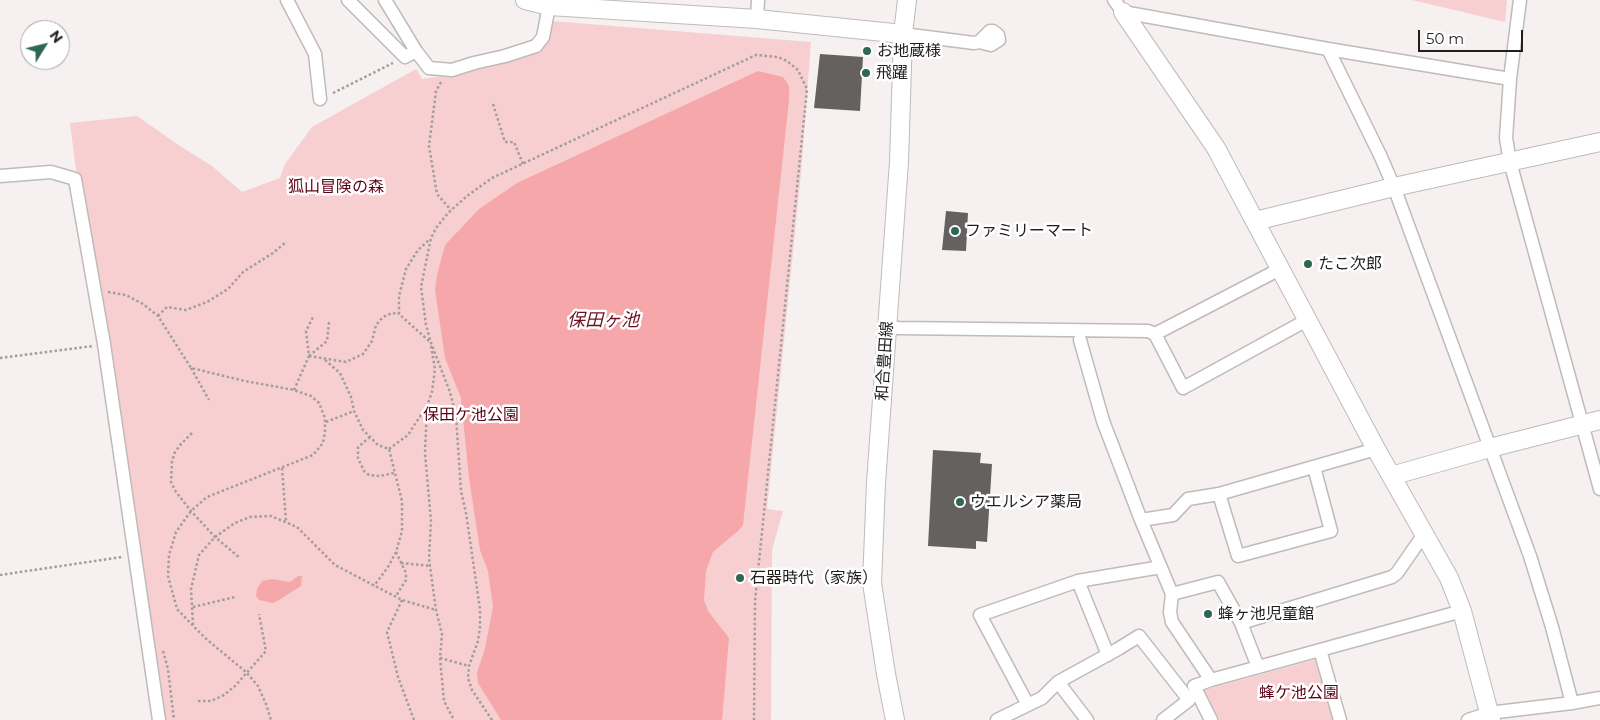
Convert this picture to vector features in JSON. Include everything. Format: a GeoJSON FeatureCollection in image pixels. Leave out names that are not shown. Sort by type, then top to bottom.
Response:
{"type":"FeatureCollection","features":[{"type":"Feature","properties":{"kind":"street"},"geometry":{"type":"LineString","coordinates":[[287,0],[315,54],[320,99]]}},
{"type":"Feature","properties":{"kind":"street"},"geometry":{"type":"LineString","coordinates":[[348,0],[429,68],[452,70],[536,46],[543,36],[550,6]]}},
{"type":"Feature","properties":{"kind":"street"},"geometry":{"type":"LineString","coordinates":[[385,0],[411,54]]}},
{"type":"Feature","properties":{"kind":"street"},"geometry":{"type":"LineString","coordinates":[[525,0],[550,6],[757,19],[974,43],[979,42]]}},
{"type":"Feature","properties":{"kind":"street"},"geometry":{"type":"LineString","coordinates":[[757,19],[758,0]]}},
{"type":"Feature","properties":{"kind":"street","name":"和合豊田線"},"geometry":{"type":"LineString","coordinates":[[895,720],[872,583],[876,483],[898,162],[903,34],[907,0]]}},
{"type":"Feature","properties":{"kind":"street"},"geometry":{"type":"LineString","coordinates":[[1520,0],[1510,78],[1506,138],[1510,162],[1600,489]]}},
{"type":"Feature","properties":{"kind":"street"},"geometry":{"type":"LineString","coordinates":[[1119,6],[1328,49],[1510,78]]}},
{"type":"Feature","properties":{"kind":"street"},"geometry":{"type":"LineString","coordinates":[[1119,6],[1216,148],[1376,449],[1449,578],[1462,611],[1490,716]]}},
{"type":"Feature","properties":{"kind":"street"},"geometry":{"type":"LineString","coordinates":[[1328,49],[1394,187],[1530,556],[1552,627],[1572,703]]}},
{"type":"Feature","properties":{"kind":"street"},"geometry":{"type":"LineString","coordinates":[[1255,221],[1394,187],[1600,142]]}},
{"type":"Feature","properties":{"kind":"street"},"geometry":{"type":"LineString","coordinates":[[0,176],[51,172],[75,179],[104,344],[158,720]]}},
{"type":"Feature","properties":{"kind":"street"},"geometry":{"type":"LineString","coordinates":[[1155,334],[1280,269]]}},
{"type":"Feature","properties":{"kind":"street"},"geometry":{"type":"LineString","coordinates":[[887,327],[1148,331],[1155,334],[1183,388],[1307,320]]}},
{"type":"Feature","properties":{"kind":"street"},"geometry":{"type":"LineString","coordinates":[[1080,340],[1103,421],[1172,594],[1170,612],[1172,622],[1211,680]]}},
{"type":"Feature","properties":{"kind":"street"},"geometry":{"type":"LineString","coordinates":[[1391,476],[1600,420]]}},
{"type":"Feature","properties":{"kind":"street"},"geometry":{"type":"LineString","coordinates":[[1141,520],[1173,515],[1188,499],[1219,494],[1376,449]]}},
{"type":"Feature","properties":{"kind":"street"},"geometry":{"type":"LineString","coordinates":[[1219,494],[1238,556],[1331,531],[1314,467]]}},
{"type":"Feature","properties":{"kind":"street"},"geometry":{"type":"LineString","coordinates":[[1241,623],[1392,577],[1397,573],[1424,534]]}},
{"type":"Feature","properties":{"kind":"street"},"geometry":{"type":"LineString","coordinates":[[1028,705],[980,614],[1078,581],[1161,566]]}},
{"type":"Feature","properties":{"kind":"street"},"geometry":{"type":"LineString","coordinates":[[1078,581],[1108,655]]}},
{"type":"Feature","properties":{"kind":"street"},"geometry":{"type":"LineString","coordinates":[[1172,594],[1218,582],[1241,623],[1258,667]]}},
{"type":"Feature","properties":{"kind":"street"},"geometry":{"type":"LineString","coordinates":[[1210,720],[1194,686],[1462,611]]}},
{"type":"Feature","properties":{"kind":"street"},"geometry":{"type":"LineString","coordinates":[[1000,719],[1042,698],[1058,682],[1139,636],[1189,700],[1163,720]]}},
{"type":"Feature","properties":{"kind":"street"},"geometry":{"type":"LineString","coordinates":[[1320,650],[1340,720]]}},
{"type":"Feature","properties":{"kind":"street"},"geometry":{"type":"LineString","coordinates":[[1058,682],[1087,720]]}},
{"type":"Feature","properties":{"kind":"street"},"geometry":{"type":"LineString","coordinates":[[1468,720],[1600,698]]}},
{"type":"Feature","properties":{"kind":"path"},"geometry":{"type":"LineString","coordinates":[[320,99],[411,54]]}},
{"type":"Feature","properties":{"kind":"path"},"geometry":{"type":"LineString","coordinates":[[389,450],[408,434],[427,406],[432,392],[435,369],[421,287],[431,238],[436,228],[451,210],[492,178],[756,55],[778,57],[787,60],[798,70],[807,89],[755,601],[754,720]]}},
{"type":"Feature","properties":{"kind":"path"},"geometry":{"type":"LineString","coordinates":[[447,69],[436,91],[429,146],[437,194],[451,210]]}},
{"type":"Feature","properties":{"kind":"path"},"geometry":{"type":"LineString","coordinates":[[493,104],[505,142],[514,142],[523,164]]}},
{"type":"Feature","properties":{"kind":"path"},"geometry":{"type":"LineString","coordinates":[[399,314],[398,296],[406,269],[418,250],[431,238]]}},
{"type":"Feature","properties":{"kind":"path"},"geometry":{"type":"LineString","coordinates":[[158,316],[167,308],[186,310],[207,302],[228,289],[243,272],[273,253],[286,242]]}},
{"type":"Feature","properties":{"kind":"path"},"geometry":{"type":"LineString","coordinates":[[96,294],[107,292],[126,295],[143,304],[158,316],[209,400]]}},
{"type":"Feature","properties":{"kind":"path"},"geometry":{"type":"LineString","coordinates":[[308,356],[346,362],[363,354],[372,341],[376,325],[383,317],[392,313],[399,314],[430,342],[447,382],[456,416],[460,491],[466,513],[478,589],[480,627],[478,641],[469,666],[468,678],[472,690],[492,720]]}},
{"type":"Feature","properties":{"kind":"path"},"geometry":{"type":"LineString","coordinates":[[294,390],[308,356],[306,331],[313,317]]}},
{"type":"Feature","properties":{"kind":"path"},"geometry":{"type":"LineString","coordinates":[[308,356],[327,342],[329,322]]}},
{"type":"Feature","properties":{"kind":"path"},"geometry":{"type":"LineString","coordinates":[[0,358],[104,344]]}},
{"type":"Feature","properties":{"kind":"path"},"geometry":{"type":"LineString","coordinates":[[325,360],[340,373],[363,430],[378,445],[389,450]]}},
{"type":"Feature","properties":{"kind":"path"},"geometry":{"type":"LineString","coordinates":[[191,368],[294,390],[311,396],[319,403],[326,422],[323,443],[313,455],[222,490],[207,497],[190,511],[176,532],[169,554],[168,576],[177,609],[205,638],[246,672],[258,686],[271,720]]}},
{"type":"Feature","properties":{"kind":"path"},"geometry":{"type":"LineString","coordinates":[[427,406],[425,452],[430,521],[430,566],[436,610],[442,634],[440,658],[444,701],[454,720]]}},
{"type":"Feature","properties":{"kind":"path"},"geometry":{"type":"LineString","coordinates":[[326,422],[354,411]]}},
{"type":"Feature","properties":{"kind":"path"},"geometry":{"type":"LineString","coordinates":[[192,433],[175,452],[171,470],[171,482],[190,511],[215,537],[240,558]]}},
{"type":"Feature","properties":{"kind":"path"},"geometry":{"type":"LineString","coordinates":[[370,437],[358,447],[358,458],[364,471],[369,475],[380,476],[394,473]]}},
{"type":"Feature","properties":{"kind":"path"},"geometry":{"type":"LineString","coordinates":[[374,586],[396,552],[402,531],[402,500],[389,450]]}},
{"type":"Feature","properties":{"kind":"path"},"geometry":{"type":"LineString","coordinates":[[282,468],[286,521]]}},
{"type":"Feature","properties":{"kind":"path"},"geometry":{"type":"LineString","coordinates":[[193,626],[191,589],[199,555],[215,537],[235,523],[250,517],[271,516],[286,521],[297,527],[334,566],[402,600],[436,610]]}},
{"type":"Feature","properties":{"kind":"path"},"geometry":{"type":"LineString","coordinates":[[396,552],[406,573],[406,580],[396,596]]}},
{"type":"Feature","properties":{"kind":"path"},"geometry":{"type":"LineString","coordinates":[[0,576],[135,554]]}},
{"type":"Feature","properties":{"kind":"path"},"geometry":{"type":"LineString","coordinates":[[401,563],[430,566]]}},
{"type":"Feature","properties":{"kind":"path"},"geometry":{"type":"LineString","coordinates":[[193,607],[235,596]]}},
{"type":"Feature","properties":{"kind":"path"},"geometry":{"type":"LineString","coordinates":[[402,600],[387,632],[398,677],[414,720]]}},
{"type":"Feature","properties":{"kind":"path"},"geometry":{"type":"LineString","coordinates":[[198,701],[211,702],[224,695],[235,686],[266,651],[259,614]]}},
{"type":"Feature","properties":{"kind":"path"},"geometry":{"type":"LineString","coordinates":[[440,658],[469,666]]}},
{"type":"Feature","properties":{"kind":"green space"},"geometry":{"type":"Polygon","coordinates":[[[1412,0],[1507,0],[1505,22],[1412,0]]]}},
{"type":"Feature","properties":{"kind":"green space","name":"保田ケ池公園"},"geometry":{"type":"Polygon","coordinates":[[[552,21],[811,42],[801,173],[767,509],[783,511],[772,550],[771,720],[164,720],[130,490],[75,163],[70,123],[137,116],[212,166],[242,192],[280,178],[285,164],[312,127],[416,69],[422,79],[457,74],[538,52],[552,21]]]}},
{"type":"Feature","properties":{"kind":"green space","name":"蜂ケ池公園"},"geometry":{"type":"Polygon","coordinates":[[[1318,659],[1337,720],[1219,720],[1204,690],[1318,659]]]}},
{"type":"Feature","properties":{"kind":"water","name":"保田ヶ池"},"geometry":{"type":"Polygon","coordinates":[[[758,71],[783,77],[789,86],[789,100],[743,525],[713,552],[706,571],[704,600],[708,611],[729,638],[722,720],[501,720],[478,683],[477,673],[485,648],[493,607],[488,571],[480,550],[469,478],[461,398],[445,358],[435,290],[445,245],[479,209],[517,183],[758,71]]]}},
{"type":"Feature","properties":{"kind":"water"},"geometry":{"type":"Polygon","coordinates":[[[298,576],[302,576],[301,586],[273,603],[259,600],[256,596],[257,589],[262,581],[272,579],[290,582],[298,576]]]}},
{"type":"Feature","properties":{"kind":"building"},"geometry":{"type":"Polygon","coordinates":[[[820,54],[863,57],[860,111],[814,108],[820,54]]]}},
{"type":"Feature","properties":{"kind":"building","name":"ファミリーマート"},"geometry":{"type":"Polygon","coordinates":[[[946,211],[968,213],[966,251],[942,250],[946,211]]]}},
{"type":"Feature","properties":{"kind":"building","name":"ウエルシア薬局"},"geometry":{"type":"Polygon","coordinates":[[[933,450],[981,453],[980,463],[992,464],[987,542],[976,541],[976,549],[928,546],[933,450]]]}},
{"type":"Feature","properties":{"kind":"place","name":"お地蔵様"},"geometry":{"type":"Point","coordinates":[867,51]}},
{"type":"Feature","properties":{"kind":"place","name":"飛躍"},"geometry":{"type":"Point","coordinates":[866,73]}},
{"type":"Feature","properties":{"kind":"place","name":"ファミリーマート"},"geometry":{"type":"Point","coordinates":[955,231]}},
{"type":"Feature","properties":{"kind":"place","name":"たこ次郎"},"geometry":{"type":"Point","coordinates":[1308,264]}},
{"type":"Feature","properties":{"kind":"place","name":"ウエルシア薬局"},"geometry":{"type":"Point","coordinates":[960,502]}},
{"type":"Feature","properties":{"kind":"place","name":"石器時代（家族）"},"geometry":{"type":"Point","coordinates":[740,578]}},
{"type":"Feature","properties":{"kind":"place","name":"蜂ヶ池児童館"},"geometry":{"type":"Point","coordinates":[1208,614]}},
{"type":"Feature","properties":{"kind":"park label","name":"狐山冒険の森"},"geometry":{"type":"Point","coordinates":[336,187]}}]}
